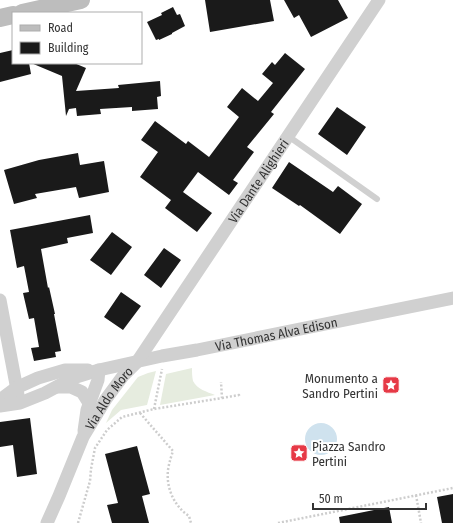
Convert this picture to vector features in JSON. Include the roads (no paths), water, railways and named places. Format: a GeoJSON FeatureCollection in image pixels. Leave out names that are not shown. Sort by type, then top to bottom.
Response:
{"type":"FeatureCollection","features":[{"type":"Feature","properties":{"kind":"main road"},"geometry":{"type":"LineString","coordinates":[[27,12],[81,0]]}},
{"type":"Feature","properties":{"kind":"main road"},"geometry":{"type":"LineString","coordinates":[[0,18],[12,15]]}},
{"type":"Feature","properties":{"kind":"street","name":"Via Dante Alighieri"},"geometry":{"type":"LineString","coordinates":[[137,362],[379,0]]}},
{"type":"Feature","properties":{"kind":"street","name":"Via Thomas Alva Edison"},"geometry":{"type":"LineString","coordinates":[[0,406],[20,403],[73,378],[99,370],[453,298]]}},
{"type":"Feature","properties":{"kind":"street"},"geometry":{"type":"LineString","coordinates":[[0,300],[20,403]]}},
{"type":"Feature","properties":{"kind":"street","name":"Via Aldo Moro"},"geometry":{"type":"LineString","coordinates":[[47,523],[83,436],[106,399],[123,376],[137,362]]}},
{"type":"Feature","properties":{"kind":"street","name":"Via Thomas Alva Edison"},"geometry":{"type":"LineString","coordinates":[[0,400],[16,388],[38,378],[65,370],[99,370]]}},
{"type":"Feature","properties":{"kind":"street","name":"Via Aldo Moro"},"geometry":{"type":"LineString","coordinates":[[83,436],[87,410],[98,380],[99,370]]}},
{"type":"Feature","properties":{"kind":"street"},"geometry":{"type":"LineString","coordinates":[[56,387],[71,387],[82,392],[89,403]]}},
{"type":"Feature","properties":{"kind":"lane"},"geometry":{"type":"LineString","coordinates":[[288,136],[377,199]]}},
{"type":"Feature","properties":{"kind":"water"},"geometry":{"type":"Polygon","coordinates":[[[318,423],[324,423],[334,430],[337,439],[336,445],[330,452],[324,455],[318,455],[308,448],[305,442],[305,436],[312,426],[318,423]]]}},
{"type":"Feature","properties":{"kind":"place","name":"Monumento a Sandro Pertini"},"geometry":{"type":"Point","coordinates":[391,385]}},
{"type":"Feature","properties":{"kind":"place","name":"Piazza Sandro Pertini"},"geometry":{"type":"Point","coordinates":[299,453]}}]}
